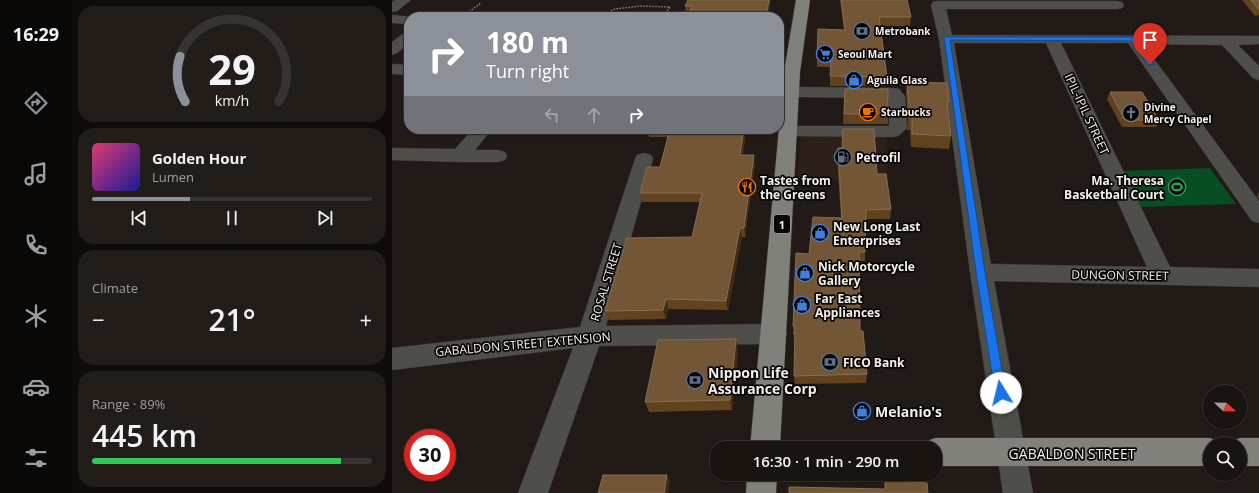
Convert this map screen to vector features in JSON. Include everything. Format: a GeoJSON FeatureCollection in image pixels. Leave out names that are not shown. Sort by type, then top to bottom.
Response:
{"type":"FeatureCollection","features":[{"type":"Feature","properties":{"kind":"main road","name":"1"},"geometry":{"type":"LineString","coordinates":[[765,441],[774,334],[788,131],[788,79],[803,0]]}},
{"type":"Feature","properties":{"kind":"main road","name":"GABALDON STREET"},"geometry":{"type":"LineString","coordinates":[[942,452],[1203,452]]}},
{"type":"Feature","properties":{"kind":"main road"},"geometry":{"type":"LineString","coordinates":[[1247,452],[1259,452]]}},
{"type":"Feature","properties":{"kind":"main road"},"geometry":{"type":"LineString","coordinates":[[761,493],[762,481]]}},
{"type":"Feature","properties":{"kind":"street"},"geometry":{"type":"LineString","coordinates":[[392,8],[404,0]]}},
{"type":"Feature","properties":{"kind":"street"},"geometry":{"type":"LineString","coordinates":[[1018,493],[980,272],[946,39],[938,5],[1117,5]]}},
{"type":"Feature","properties":{"kind":"street"},"geometry":{"type":"LineString","coordinates":[[392,19],[404,20]]}},
{"type":"Feature","properties":{"kind":"street"},"geometry":{"type":"LineString","coordinates":[[946,39],[1259,40]]}},
{"type":"Feature","properties":{"kind":"street","name":"IPIL-IPIL STREET"},"geometry":{"type":"LineString","coordinates":[[1051,39],[1163,276]]}},
{"type":"Feature","properties":{"kind":"street"},"geometry":{"type":"LineString","coordinates":[[1132,39],[1259,216]]}},
{"type":"Feature","properties":{"kind":"street"},"geometry":{"type":"LineString","coordinates":[[392,50],[404,40]]}},
{"type":"Feature","properties":{"kind":"street"},"geometry":{"type":"LineString","coordinates":[[1226,41],[1259,75]]}},
{"type":"Feature","properties":{"kind":"street"},"geometry":{"type":"LineString","coordinates":[[392,69],[404,70]]}},
{"type":"Feature","properties":{"kind":"street"},"geometry":{"type":"LineString","coordinates":[[788,79],[893,93],[897,96],[898,128],[892,132],[788,131]]}},
{"type":"Feature","properties":{"kind":"street"},"geometry":{"type":"LineString","coordinates":[[459,156],[479,134]]}},
{"type":"Feature","properties":{"kind":"street"},"geometry":{"type":"LineString","coordinates":[[392,154],[498,156]]}},
{"type":"Feature","properties":{"kind":"street","name":"ROSAL STREET"},"geometry":{"type":"LineString","coordinates":[[533,493],[590,336],[644,160]]}},
{"type":"Feature","properties":{"kind":"street","name":"DUNGON STREET"},"geometry":{"type":"LineString","coordinates":[[980,272],[1259,278]]}},
{"type":"Feature","properties":{"kind":"street","name":"GABALDON STREET EXTENSION"},"geometry":{"type":"LineString","coordinates":[[392,359],[590,336],[774,334]]}},
{"type":"Feature","properties":{"kind":"path"},"geometry":{"type":"LineString","coordinates":[[469,12],[481,3]]}},
{"type":"Feature","properties":{"kind":"path"},"geometry":{"type":"LineString","coordinates":[[578,12],[609,12],[615,9],[640,6],[670,6],[666,12]]}},
{"type":"Feature","properties":{"kind":"shaded area","name":"Petrofil"},"geometry":{"type":"Polygon","coordinates":[[[801,133],[887,134],[888,182],[797,179],[801,133]]]}},
{"type":"Feature","properties":{"kind":"green space","name":"Ma. Theresa Basketball Court"},"geometry":{"type":"Polygon","coordinates":[[[1210,168],[1236,204],[1140,207],[1122,171],[1210,168]]]}},
{"type":"Feature","properties":{"kind":"building"},"geometry":{"type":"Polygon","coordinates":[[[688,0],[769,0],[767,12],[690,12],[693,6],[685,6],[688,0]]]}},
{"type":"Feature","properties":{"kind":"building"},"geometry":{"type":"Polygon","coordinates":[[[841,0],[907,0],[911,17],[879,17],[887,77],[830,76],[831,58],[817,58],[818,29],[845,30],[841,0]]]}},
{"type":"Feature","properties":{"kind":"building"},"geometry":{"type":"Polygon","coordinates":[[[1251,0],[1259,0],[1259,9],[1258,9],[1251,0]]]}},
{"type":"Feature","properties":{"kind":"building"},"geometry":{"type":"Polygon","coordinates":[[[907,82],[947,83],[949,102],[947,102],[951,136],[912,134],[912,117],[908,117],[910,115],[907,82]]]}},
{"type":"Feature","properties":{"kind":"building"},"geometry":{"type":"Polygon","coordinates":[[[845,89],[888,89],[888,114],[844,114],[845,89]]]}},
{"type":"Feature","properties":{"kind":"building"},"geometry":{"type":"Polygon","coordinates":[[[1110,92],[1142,92],[1159,120],[1125,120],[1110,92]]]}},
{"type":"Feature","properties":{"kind":"building"},"geometry":{"type":"Polygon","coordinates":[[[843,129],[874,129],[877,174],[886,174],[891,209],[866,210],[865,252],[859,252],[860,331],[863,331],[867,374],[794,376],[795,326],[793,326],[796,253],[809,254],[813,217],[842,218],[838,148],[842,148],[843,129]]]}},
{"type":"Feature","properties":{"kind":"building"},"geometry":{"type":"Polygon","coordinates":[[[669,134],[743,134],[740,155],[754,155],[744,228],[740,228],[726,301],[666,299],[663,310],[605,311],[627,238],[692,237],[702,193],[640,193],[647,167],[660,167],[669,134]]]}},
{"type":"Feature","properties":{"kind":"building","name":"Nippon Life Assurance Corp"},"geometry":{"type":"Polygon","coordinates":[[[736,339],[730,400],[645,402],[658,340],[736,339]]]}},
{"type":"Feature","properties":{"kind":"building"},"geometry":{"type":"Polygon","coordinates":[[[603,475],[667,475],[664,493],[598,493],[603,475]]]}},
{"type":"Feature","properties":{"kind":"building"},"geometry":{"type":"Polygon","coordinates":[[[885,481],[927,483],[928,493],[789,493],[789,487],[885,489],[885,481]]]}},
{"type":"Feature","properties":{"kind":"place","name":"Metrobank"},"geometry":{"type":"Point","coordinates":[862,31]}},
{"type":"Feature","properties":{"kind":"place","name":"Seoul Mart"},"geometry":{"type":"Point","coordinates":[825,54]}},
{"type":"Feature","properties":{"kind":"place","name":"Aguila Glass"},"geometry":{"type":"Point","coordinates":[854,80]}},
{"type":"Feature","properties":{"kind":"place","name":"Starbucks"},"geometry":{"type":"Point","coordinates":[868,112]}},
{"type":"Feature","properties":{"kind":"place","name":"Divine Mercy Chapel"},"geometry":{"type":"Point","coordinates":[1131,113]}},
{"type":"Feature","properties":{"kind":"place","name":"Petrofil"},"geometry":{"type":"Point","coordinates":[843,157]}},
{"type":"Feature","properties":{"kind":"place","name":"Tastes from the Greens"},"geometry":{"type":"Point","coordinates":[747,187]}},
{"type":"Feature","properties":{"kind":"place","name":"Ma. Theresa Basketball Court"},"geometry":{"type":"Point","coordinates":[1177,187]}},
{"type":"Feature","properties":{"kind":"place","name":"New Long Last Enterprises"},"geometry":{"type":"Point","coordinates":[820,233]}},
{"type":"Feature","properties":{"kind":"place","name":"Nick Motorcycle Gallery"},"geometry":{"type":"Point","coordinates":[805,273]}},
{"type":"Feature","properties":{"kind":"place","name":"Far East Appliances"},"geometry":{"type":"Point","coordinates":[802,305]}},
{"type":"Feature","properties":{"kind":"place","name":"FICO Bank"},"geometry":{"type":"Point","coordinates":[830,362]}},
{"type":"Feature","properties":{"kind":"place","name":"Nippon Life Assurance Corp"},"geometry":{"type":"Point","coordinates":[695,380]}},
{"type":"Feature","properties":{"kind":"place","name":"Melanio's"},"geometry":{"type":"Point","coordinates":[862,411]}},
{"type":"Feature","properties":{"kind":"route"},"geometry":{"type":"LineString","coordinates":[[1001,393],[980,272],[946,39],[1132,39],[1150,64]]}}]}
